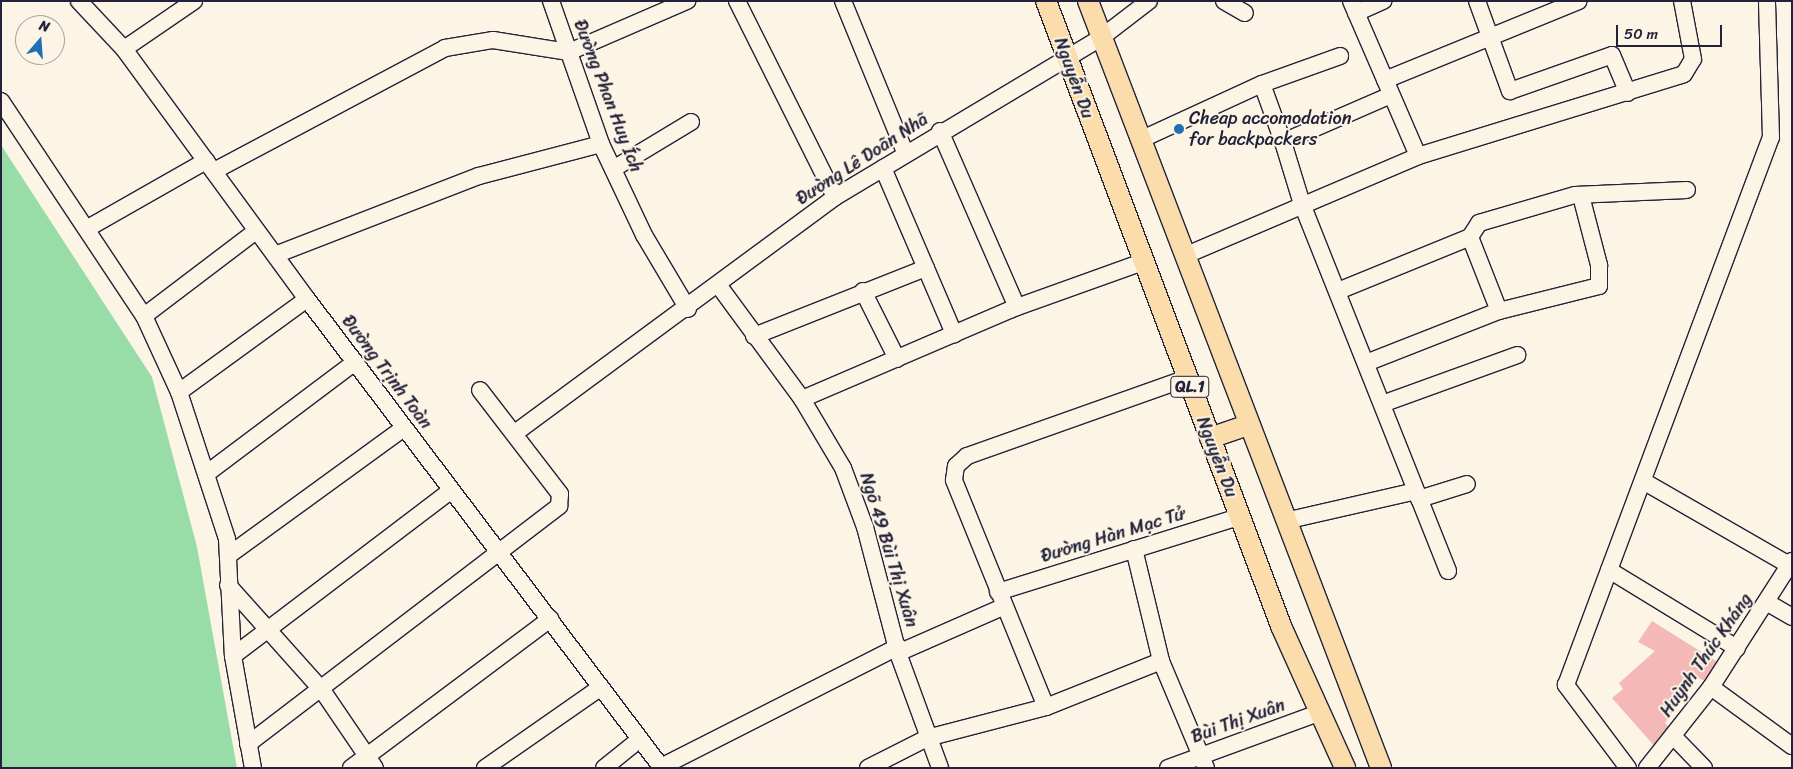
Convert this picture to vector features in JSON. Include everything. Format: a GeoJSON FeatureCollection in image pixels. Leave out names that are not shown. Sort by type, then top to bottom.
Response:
{"type":"FeatureCollection","features":[{"type":"Feature","properties":{"kind":"main road","name":"Nguyễn Du"},"geometry":{"type":"LineString","coordinates":[[1046,1],[1281,626],[1345,768]]}},
{"type":"Feature","properties":{"kind":"main road","name":"QL.1"},"geometry":{"type":"LineString","coordinates":[[1088,1],[1352,700],[1381,768]]}},
{"type":"Feature","properties":{"kind":"main road"},"geometry":{"type":"LineString","coordinates":[[1210,438],[1248,425]]}},
{"type":"Feature","properties":{"kind":"main road"},"geometry":{"type":"LineString","coordinates":[[1321,712],[1352,700]]}},
{"type":"Feature","properties":{"kind":"street","name":"Đường Trịnh Toàn"},"geometry":{"type":"LineString","coordinates":[[79,1],[124,49],[354,363],[450,491],[500,551],[662,767]]}},
{"type":"Feature","properties":{"kind":"street"},"geometry":{"type":"LineString","coordinates":[[124,49],[194,1]]}},
{"type":"Feature","properties":{"kind":"street","name":"Đường Phan Huy Ích"},"geometry":{"type":"LineString","coordinates":[[551,1],[601,144],[644,234],[688,308]]}},
{"type":"Feature","properties":{"kind":"street"},"geometry":{"type":"LineString","coordinates":[[88,228],[445,48],[493,40],[568,52],[687,1]]}},
{"type":"Feature","properties":{"kind":"street"},"geometry":{"type":"LineString","coordinates":[[737,1],[835,197]]}},
{"type":"Feature","properties":{"kind":"street"},"geometry":{"type":"LineString","coordinates":[[843,1],[905,152]]}},
{"type":"Feature","properties":{"kind":"street","name":"Đường Lê Doãn Nhã"},"geometry":{"type":"LineString","coordinates":[[515,433],[719,286],[835,197],[940,131],[1066,56],[1102,37],[1149,1]]}},
{"type":"Feature","properties":{"kind":"street"},"geometry":{"type":"LineString","coordinates":[[1224,1],[1245,13]]}},
{"type":"Feature","properties":{"kind":"street"},"geometry":{"type":"LineString","coordinates":[[1383,1],[1354,7],[1418,156]]}},
{"type":"Feature","properties":{"kind":"street"},"geometry":{"type":"LineString","coordinates":[[1477,1],[1510,90],[1612,55],[1628,93]]}},
{"type":"Feature","properties":{"kind":"street"},"geometry":{"type":"LineString","coordinates":[[1283,142],[1388,87],[1491,38],[1579,1]]}},
{"type":"Feature","properties":{"kind":"street"},"geometry":{"type":"LineString","coordinates":[[1184,256],[1418,156],[1676,78],[1690,68],[1693,59],[1682,1]]}},
{"type":"Feature","properties":{"kind":"street"},"geometry":{"type":"LineString","coordinates":[[1628,768],[1566,685],[1771,137],[1767,1]]}},
{"type":"Feature","properties":{"kind":"street"},"geometry":{"type":"LineString","coordinates":[[1140,140],[1262,84],[1340,56]]}},
{"type":"Feature","properties":{"kind":"street"},"geometry":{"type":"LineString","coordinates":[[1262,84],[1283,142],[1302,204],[1448,571]]}},
{"type":"Feature","properties":{"kind":"street"},"geometry":{"type":"LineString","coordinates":[[1,102],[88,228],[144,316],[179,392],[206,474],[229,555],[228,585],[233,656],[253,768]]}},
{"type":"Feature","properties":{"kind":"street"},"geometry":{"type":"LineString","coordinates":[[614,169],[691,122]]}},
{"type":"Feature","properties":{"kind":"street"},"geometry":{"type":"LineString","coordinates":[[940,131],[1018,306]]}},
{"type":"Feature","properties":{"kind":"street"},"geometry":{"type":"LineString","coordinates":[[275,256],[479,176],[601,144]]}},
{"type":"Feature","properties":{"kind":"street"},"geometry":{"type":"LineString","coordinates":[[883,168],[954,334]]}},
{"type":"Feature","properties":{"kind":"street"},"geometry":{"type":"LineString","coordinates":[[1338,291],[1470,237],[1476,224],[1489,218],[1539,202],[1581,196],[1687,190]]}},
{"type":"Feature","properties":{"kind":"street"},"geometry":{"type":"LineString","coordinates":[[1366,363],[1499,311],[1599,286],[1599,266],[1581,196]]}},
{"type":"Feature","properties":{"kind":"street"},"geometry":{"type":"LineString","coordinates":[[144,316],[256,231]]}},
{"type":"Feature","properties":{"kind":"street"},"geometry":{"type":"LineString","coordinates":[[1470,237],[1499,311]]}},
{"type":"Feature","properties":{"kind":"street"},"geometry":{"type":"LineString","coordinates":[[802,399],[1018,306],[1144,262]]}},
{"type":"Feature","properties":{"kind":"street"},"geometry":{"type":"LineString","coordinates":[[754,336],[926,268]]}},
{"type":"Feature","properties":{"kind":"street","name":"Ngõ 49 Bùi Thị Xuân"},"geometry":{"type":"LineString","coordinates":[[719,286],[802,399],[853,490],[898,650],[927,738],[940,768]]}},
{"type":"Feature","properties":{"kind":"street"},"geometry":{"type":"LineString","coordinates":[[863,292],[897,359]]}},
{"type":"Feature","properties":{"kind":"street"},"geometry":{"type":"LineString","coordinates":[[179,392],[307,300]]}},
{"type":"Feature","properties":{"kind":"street"},"geometry":{"type":"LineString","coordinates":[[1382,404],[1517,356]]}},
{"type":"Feature","properties":{"kind":"street"},"geometry":{"type":"LineString","coordinates":[[206,474],[354,363]]}},
{"type":"Feature","properties":{"kind":"street"},"geometry":{"type":"LineString","coordinates":[[1046,707],[954,480],[961,460],[1187,378]]}},
{"type":"Feature","properties":{"kind":"street"},"geometry":{"type":"LineString","coordinates":[[248,744],[322,690],[561,501],[515,433],[480,390]]}},
{"type":"Feature","properties":{"kind":"street"},"geometry":{"type":"LineString","coordinates":[[229,555],[404,428]]}},
{"type":"Feature","properties":{"kind":"street"},"geometry":{"type":"LineString","coordinates":[[1643,481],[1791,563]]}},
{"type":"Feature","properties":{"kind":"street"},"geometry":{"type":"LineString","coordinates":[[1285,521],[1467,484]]}},
{"type":"Feature","properties":{"kind":"street"},"geometry":{"type":"LineString","coordinates":[[233,656],[450,491]]}},
{"type":"Feature","properties":{"kind":"street","name":"Đường Hàn Mạc Tử"},"geometry":{"type":"LineString","coordinates":[[662,767],[1001,599],[1134,549],[1239,517]]}},
{"type":"Feature","properties":{"kind":"street"},"geometry":{"type":"LineString","coordinates":[[1134,549],[1161,661],[1204,761]]}},
{"type":"Feature","properties":{"kind":"street","name":"Huỳnh Thúc Kháng"},"geometry":{"type":"LineString","coordinates":[[1647,768],[1711,687],[1768,603],[1791,563]]}},
{"type":"Feature","properties":{"kind":"street"},"geometry":{"type":"LineString","coordinates":[[1609,570],[1737,648]]}},
{"type":"Feature","properties":{"kind":"street"},"geometry":{"type":"LineString","coordinates":[[228,585],[322,690],[371,762]]}},
{"type":"Feature","properties":{"kind":"street"},"geometry":{"type":"LineString","coordinates":[[1768,603],[1792,616]]}},
{"type":"Feature","properties":{"kind":"street"},"geometry":{"type":"LineString","coordinates":[[351,768],[371,762],[550,619]]}},
{"type":"Feature","properties":{"kind":"street"},"geometry":{"type":"LineString","coordinates":[[868,768],[927,738],[1046,707],[1161,661]]}},
{"type":"Feature","properties":{"kind":"street"},"geometry":{"type":"LineString","coordinates":[[485,768],[601,687]]}},
{"type":"Feature","properties":{"kind":"street"},"geometry":{"type":"LineString","coordinates":[[1711,687],[1792,746]]}},
{"type":"Feature","properties":{"kind":"street","name":"Bùi Thị Xuân"},"geometry":{"type":"LineString","coordinates":[[1168,768],[1204,761],[1321,712]]}},
{"type":"Feature","properties":{"kind":"street"},"geometry":{"type":"LineString","coordinates":[[1674,736],[1704,768]]}},
{"type":"Feature","properties":{"kind":"street"},"geometry":{"type":"LineString","coordinates":[[604,768],[640,740]]}},
{"type":"Feature","properties":{"kind":"green space"},"geometry":{"type":"Polygon","coordinates":[[[1,145],[152,377],[197,547],[237,768],[1,768],[1,145]]]}},
{"type":"Feature","properties":{"kind":"building"},"geometry":{"type":"Polygon","coordinates":[[[1652,621],[1719,663],[1708,682],[1696,677],[1665,723],[1672,730],[1657,749],[1612,698],[1623,689],[1619,683],[1655,651],[1638,642],[1652,621]]]}},
{"type":"Feature","properties":{"kind":"place","name":"Cheap accomodation for backpackers"},"geometry":{"type":"Point","coordinates":[1179,129]}}]}
